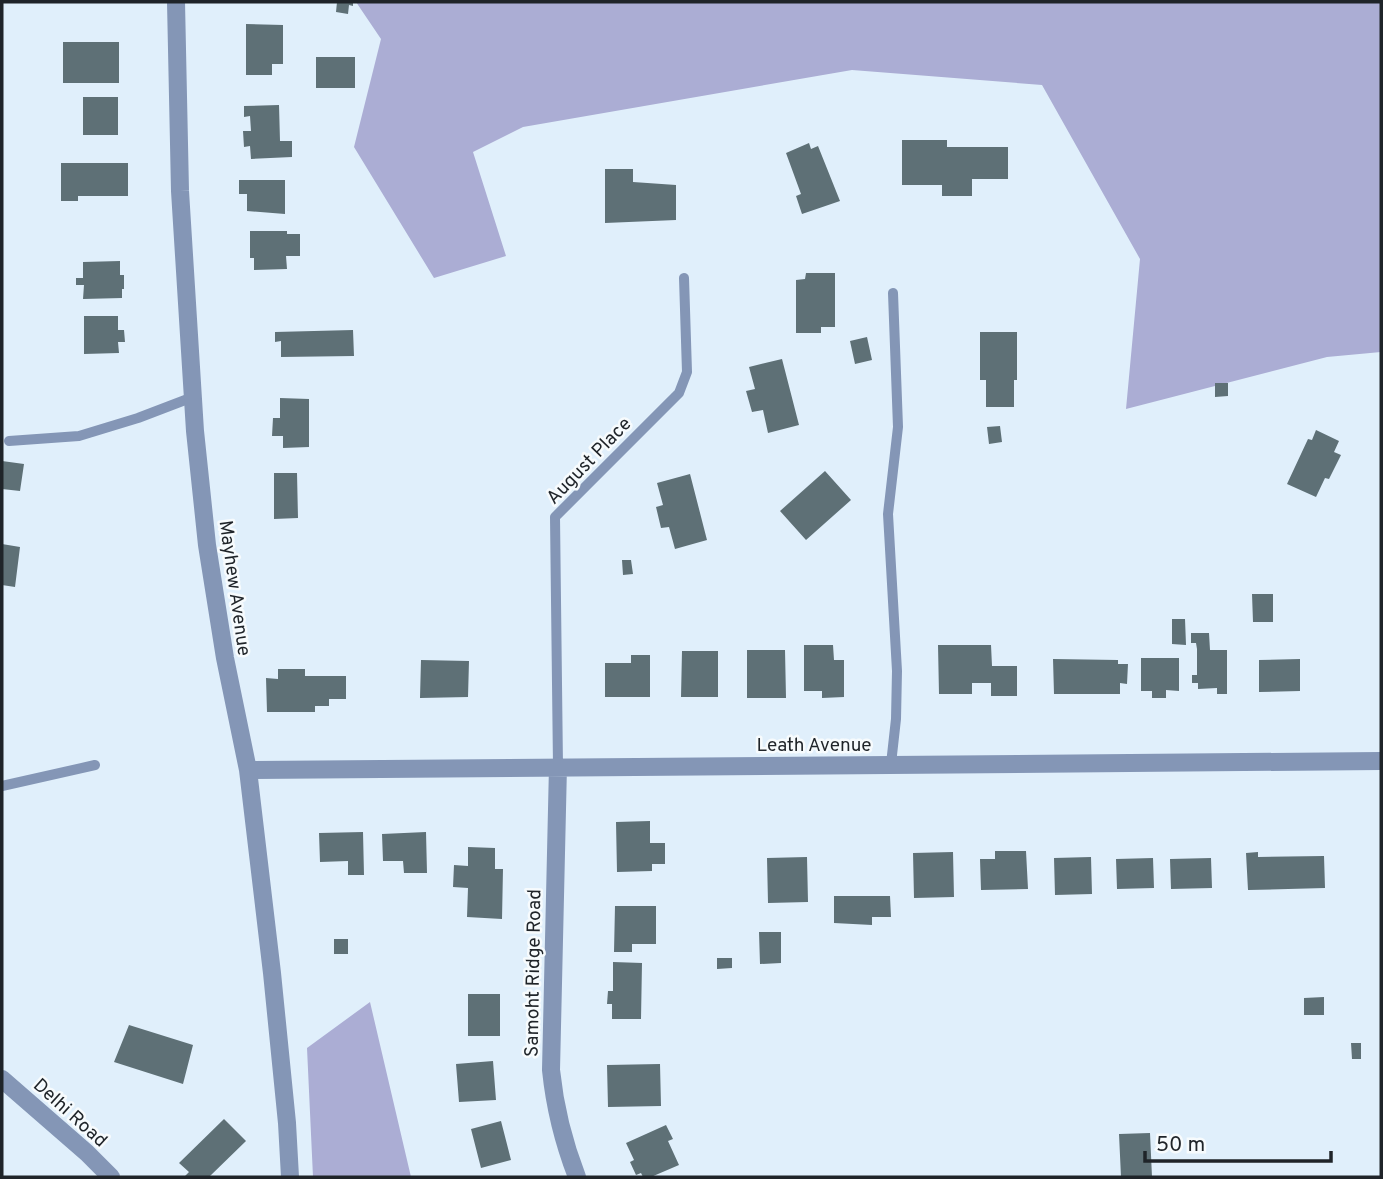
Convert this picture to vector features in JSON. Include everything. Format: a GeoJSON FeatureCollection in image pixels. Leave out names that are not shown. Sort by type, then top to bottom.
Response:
{"type":"FeatureCollection","features":[{"type":"Feature","properties":{"kind":"street","name":"Mayhew Avenue"},"geometry":{"type":"LineString","coordinates":[[176,2],[180,191],[193,397],[207,545],[225,657],[248,770],[279,1041],[290,1177]]}},
{"type":"Feature","properties":{"kind":"street","name":"Leath Avenue"},"geometry":{"type":"LineString","coordinates":[[248,770],[1381,761]]}},
{"type":"Feature","properties":{"kind":"street","name":"Samoht Ridge Road"},"geometry":{"type":"LineString","coordinates":[[558,766],[551,1070],[554,1105],[562,1138],[577,1177]]}},
{"type":"Feature","properties":{"kind":"street","name":"Delhi Road"},"geometry":{"type":"LineString","coordinates":[[2,1079],[111,1177]]}},
{"type":"Feature","properties":{"kind":"lane","name":"August Place"},"geometry":{"type":"LineString","coordinates":[[558,766],[555,517],[679,393],[687,372],[684,278]]}},
{"type":"Feature","properties":{"kind":"lane"},"geometry":{"type":"LineString","coordinates":[[891,764],[897,671],[888,514],[898,427],[893,293]]}},
{"type":"Feature","properties":{"kind":"lane"},"geometry":{"type":"LineString","coordinates":[[9,441],[79,436],[193,397]]}},
{"type":"Feature","properties":{"kind":"lane"},"geometry":{"type":"LineString","coordinates":[[2,786],[96,765]]}},
{"type":"Feature","properties":{"kind":"shaded area"},"geometry":{"type":"Polygon","coordinates":[[[356,2],[1381,2],[1381,352],[1327,357],[1126,409],[1140,259],[1042,85],[852,70],[523,127],[473,152],[506,256],[434,278],[354,147],[381,39],[356,2]]]}},
{"type":"Feature","properties":{"kind":"shaded area"},"geometry":{"type":"Polygon","coordinates":[[[370,1002],[411,1177],[313,1177],[307,1048],[370,1002]]]}},
{"type":"Feature","properties":{"kind":"building"},"geometry":{"type":"Polygon","coordinates":[[[337,2],[353,2],[353,6],[349,5],[348,14],[336,12],[337,2]]]}},
{"type":"Feature","properties":{"kind":"building"},"geometry":{"type":"Polygon","coordinates":[[[246,24],[283,25],[283,64],[272,64],[272,75],[246,75],[246,24]]]}},
{"type":"Feature","properties":{"kind":"building"},"geometry":{"type":"Polygon","coordinates":[[[63,42],[119,42],[119,83],[63,83],[63,42]]]}},
{"type":"Feature","properties":{"kind":"building"},"geometry":{"type":"Polygon","coordinates":[[[316,57],[355,57],[355,88],[316,88],[316,57]]]}},
{"type":"Feature","properties":{"kind":"building"},"geometry":{"type":"Polygon","coordinates":[[[83,97],[118,97],[118,135],[83,135],[83,97]]]}},
{"type":"Feature","properties":{"kind":"building"},"geometry":{"type":"Polygon","coordinates":[[[279,105],[280,141],[292,141],[292,157],[251,159],[250,146],[244,147],[243,131],[251,131],[250,116],[244,117],[244,106],[279,105]]]}},
{"type":"Feature","properties":{"kind":"building"},"geometry":{"type":"Polygon","coordinates":[[[902,140],[947,140],[947,147],[1008,147],[1008,179],[972,179],[972,196],[942,196],[942,185],[902,185],[902,140]]]}},
{"type":"Feature","properties":{"kind":"building"},"geometry":{"type":"Polygon","coordinates":[[[809,143],[811,149],[818,146],[840,201],[802,214],[796,196],[801,194],[786,153],[809,143]]]}},
{"type":"Feature","properties":{"kind":"building"},"geometry":{"type":"Polygon","coordinates":[[[61,163],[128,163],[128,196],[78,196],[78,201],[61,201],[61,163]]]}},
{"type":"Feature","properties":{"kind":"building"},"geometry":{"type":"Polygon","coordinates":[[[605,169],[633,169],[633,182],[676,185],[676,220],[605,223],[605,169]]]}},
{"type":"Feature","properties":{"kind":"building"},"geometry":{"type":"Polygon","coordinates":[[[239,180],[285,180],[285,214],[247,211],[247,194],[239,194],[239,180]]]}},
{"type":"Feature","properties":{"kind":"building"},"geometry":{"type":"Polygon","coordinates":[[[250,231],[287,231],[287,234],[300,234],[300,256],[286,256],[287,269],[254,270],[254,258],[250,258],[250,231]]]}},
{"type":"Feature","properties":{"kind":"building"},"geometry":{"type":"Polygon","coordinates":[[[120,261],[120,275],[124,275],[122,298],[83,299],[84,285],[76,285],[76,278],[83,278],[83,262],[120,261]]]}},
{"type":"Feature","properties":{"kind":"building"},"geometry":{"type":"Polygon","coordinates":[[[806,273],[835,273],[835,327],[821,327],[821,333],[796,333],[796,280],[805,279],[806,273]]]}},
{"type":"Feature","properties":{"kind":"building"},"geometry":{"type":"Polygon","coordinates":[[[84,316],[118,316],[118,330],[124,330],[125,342],[118,342],[119,353],[84,354],[84,316]]]}},
{"type":"Feature","properties":{"kind":"building"},"geometry":{"type":"Polygon","coordinates":[[[353,330],[354,356],[281,357],[281,341],[275,342],[275,332],[353,330]]]}},
{"type":"Feature","properties":{"kind":"building"},"geometry":{"type":"Polygon","coordinates":[[[980,332],[1017,332],[1014,407],[986,407],[986,380],[980,380],[980,332]]]}},
{"type":"Feature","properties":{"kind":"building"},"geometry":{"type":"Polygon","coordinates":[[[867,337],[872,360],[855,364],[850,341],[867,337]]]}},
{"type":"Feature","properties":{"kind":"building"},"geometry":{"type":"Polygon","coordinates":[[[782,359],[799,425],[768,433],[763,410],[752,412],[746,391],[755,389],[749,367],[782,359]]]}},
{"type":"Feature","properties":{"kind":"building"},"geometry":{"type":"Polygon","coordinates":[[[1215,383],[1228,383],[1228,396],[1215,397],[1215,383]]]}},
{"type":"Feature","properties":{"kind":"building"},"geometry":{"type":"Polygon","coordinates":[[[280,398],[309,399],[309,447],[283,448],[283,436],[272,436],[273,418],[280,418],[280,398]]]}},
{"type":"Feature","properties":{"kind":"building"},"geometry":{"type":"Polygon","coordinates":[[[1000,426],[1002,442],[989,444],[987,427],[1000,426]]]}},
{"type":"Feature","properties":{"kind":"building"},"geometry":{"type":"Polygon","coordinates":[[[1316,430],[1339,441],[1334,452],[1341,455],[1316,497],[1287,484],[1308,439],[1312,440],[1316,430]]]}},
{"type":"Feature","properties":{"kind":"building"},"geometry":{"type":"Polygon","coordinates":[[[2,461],[24,464],[20,491],[2,489],[2,461]]]}},
{"type":"Feature","properties":{"kind":"building"},"geometry":{"type":"Polygon","coordinates":[[[825,471],[851,500],[806,540],[780,511],[825,471]]]}},
{"type":"Feature","properties":{"kind":"building"},"geometry":{"type":"Polygon","coordinates":[[[274,473],[297,473],[298,518],[274,519],[274,473]]]}},
{"type":"Feature","properties":{"kind":"building"},"geometry":{"type":"Polygon","coordinates":[[[690,474],[707,540],[675,549],[669,527],[661,528],[656,507],[663,505],[657,483],[690,474]]]}},
{"type":"Feature","properties":{"kind":"building"},"geometry":{"type":"Polygon","coordinates":[[[2,544],[20,547],[15,587],[2,585],[2,544]]]}},
{"type":"Feature","properties":{"kind":"building"},"geometry":{"type":"Polygon","coordinates":[[[622,560],[631,560],[633,574],[623,575],[622,560]]]}},
{"type":"Feature","properties":{"kind":"building"},"geometry":{"type":"Polygon","coordinates":[[[1252,594],[1273,594],[1273,622],[1253,622],[1252,594]]]}},
{"type":"Feature","properties":{"kind":"building"},"geometry":{"type":"Polygon","coordinates":[[[1172,619],[1185,619],[1186,645],[1172,644],[1172,619]]]}},
{"type":"Feature","properties":{"kind":"building"},"geometry":{"type":"Polygon","coordinates":[[[1191,633],[1209,633],[1210,650],[1227,650],[1227,694],[1217,694],[1217,688],[1198,689],[1198,683],[1192,683],[1192,675],[1197,675],[1197,649],[1196,643],[1191,643],[1191,633]]]}},
{"type":"Feature","properties":{"kind":"building"},"geometry":{"type":"Polygon","coordinates":[[[804,645],[833,645],[834,660],[844,660],[844,697],[822,698],[822,691],[804,691],[804,645]]]}},
{"type":"Feature","properties":{"kind":"building"},"geometry":{"type":"Polygon","coordinates":[[[938,645],[991,645],[992,666],[1017,666],[1017,696],[991,696],[991,683],[972,683],[972,694],[939,694],[938,645]]]}},
{"type":"Feature","properties":{"kind":"building"},"geometry":{"type":"Polygon","coordinates":[[[747,650],[785,650],[786,698],[747,698],[747,650]]]}},
{"type":"Feature","properties":{"kind":"building"},"geometry":{"type":"Polygon","coordinates":[[[682,651],[718,651],[718,697],[681,697],[682,651]]]}},
{"type":"Feature","properties":{"kind":"building"},"geometry":{"type":"Polygon","coordinates":[[[631,655],[650,655],[650,697],[605,697],[605,663],[631,663],[631,655]]]}},
{"type":"Feature","properties":{"kind":"building"},"geometry":{"type":"Polygon","coordinates":[[[1141,658],[1179,658],[1179,691],[1166,690],[1166,698],[1152,698],[1152,691],[1141,691],[1141,658]]]}},
{"type":"Feature","properties":{"kind":"building"},"geometry":{"type":"Polygon","coordinates":[[[1053,659],[1118,660],[1118,664],[1128,664],[1127,684],[1120,683],[1120,694],[1054,694],[1053,659]]]}},
{"type":"Feature","properties":{"kind":"building"},"geometry":{"type":"Polygon","coordinates":[[[1300,659],[1300,691],[1259,692],[1259,660],[1300,659]]]}},
{"type":"Feature","properties":{"kind":"building"},"geometry":{"type":"Polygon","coordinates":[[[421,660],[469,661],[468,697],[420,698],[421,660]]]}},
{"type":"Feature","properties":{"kind":"building"},"geometry":{"type":"Polygon","coordinates":[[[278,669],[305,669],[305,676],[346,676],[346,699],[329,699],[329,706],[315,706],[315,712],[267,712],[266,678],[278,679],[278,669]]]}},
{"type":"Feature","properties":{"kind":"building"},"geometry":{"type":"Polygon","coordinates":[[[650,821],[650,843],[665,843],[665,864],[652,864],[652,871],[617,872],[616,822],[650,821]]]}},
{"type":"Feature","properties":{"kind":"building"},"geometry":{"type":"Polygon","coordinates":[[[363,832],[364,875],[348,875],[348,861],[320,862],[319,833],[363,832]]]}},
{"type":"Feature","properties":{"kind":"building"},"geometry":{"type":"Polygon","coordinates":[[[426,832],[427,873],[404,873],[403,861],[383,861],[382,834],[426,832]]]}},
{"type":"Feature","properties":{"kind":"building"},"geometry":{"type":"Polygon","coordinates":[[[468,847],[495,848],[495,869],[503,869],[502,919],[467,917],[468,888],[453,887],[454,865],[468,866],[468,847]]]}},
{"type":"Feature","properties":{"kind":"building"},"geometry":{"type":"Polygon","coordinates":[[[995,851],[1026,851],[1028,889],[981,890],[980,859],[995,859],[995,851]]]}},
{"type":"Feature","properties":{"kind":"building"},"geometry":{"type":"Polygon","coordinates":[[[953,852],[954,897],[914,898],[913,853],[953,852]]]}},
{"type":"Feature","properties":{"kind":"building"},"geometry":{"type":"Polygon","coordinates":[[[1258,852],[1258,857],[1324,856],[1325,888],[1248,890],[1246,853],[1258,852]]]}},
{"type":"Feature","properties":{"kind":"building"},"geometry":{"type":"Polygon","coordinates":[[[807,857],[808,902],[768,903],[767,858],[807,857]]]}},
{"type":"Feature","properties":{"kind":"building"},"geometry":{"type":"Polygon","coordinates":[[[1091,857],[1092,894],[1055,895],[1054,858],[1091,857]]]}},
{"type":"Feature","properties":{"kind":"building"},"geometry":{"type":"Polygon","coordinates":[[[1153,858],[1154,888],[1117,889],[1116,859],[1153,858]]]}},
{"type":"Feature","properties":{"kind":"building"},"geometry":{"type":"Polygon","coordinates":[[[1211,858],[1212,888],[1171,889],[1170,859],[1211,858]]]}},
{"type":"Feature","properties":{"kind":"building"},"geometry":{"type":"Polygon","coordinates":[[[834,896],[890,896],[891,917],[872,917],[872,925],[834,923],[834,896]]]}},
{"type":"Feature","properties":{"kind":"building"},"geometry":{"type":"Polygon","coordinates":[[[615,906],[656,906],[656,944],[632,944],[632,952],[614,952],[615,906]]]}},
{"type":"Feature","properties":{"kind":"building"},"geometry":{"type":"Polygon","coordinates":[[[759,932],[781,932],[781,963],[760,964],[759,932]]]}},
{"type":"Feature","properties":{"kind":"building"},"geometry":{"type":"Polygon","coordinates":[[[334,939],[348,939],[348,954],[334,954],[334,939]]]}},
{"type":"Feature","properties":{"kind":"building"},"geometry":{"type":"Polygon","coordinates":[[[717,958],[732,958],[732,968],[717,969],[717,958]]]}},
{"type":"Feature","properties":{"kind":"building"},"geometry":{"type":"Polygon","coordinates":[[[613,962],[642,963],[641,1019],[612,1019],[612,1004],[607,1004],[608,991],[613,991],[613,962]]]}},
{"type":"Feature","properties":{"kind":"building"},"geometry":{"type":"Polygon","coordinates":[[[468,994],[500,994],[500,1036],[468,1036],[468,994]]]}},
{"type":"Feature","properties":{"kind":"building"},"geometry":{"type":"Polygon","coordinates":[[[1324,997],[1324,1015],[1304,1015],[1304,998],[1324,997]]]}},
{"type":"Feature","properties":{"kind":"building"},"geometry":{"type":"Polygon","coordinates":[[[129,1025],[193,1045],[183,1084],[114,1062],[129,1025]]]}},
{"type":"Feature","properties":{"kind":"building"},"geometry":{"type":"Polygon","coordinates":[[[1351,1043],[1361,1043],[1361,1059],[1352,1059],[1351,1043]]]}},
{"type":"Feature","properties":{"kind":"building"},"geometry":{"type":"Polygon","coordinates":[[[493,1061],[496,1100],[459,1102],[456,1064],[493,1061]]]}},
{"type":"Feature","properties":{"kind":"building"},"geometry":{"type":"Polygon","coordinates":[[[660,1064],[661,1106],[608,1107],[607,1065],[660,1064]]]}},
{"type":"Feature","properties":{"kind":"building"},"geometry":{"type":"Polygon","coordinates":[[[224,1119],[246,1141],[209,1177],[184,1177],[189,1172],[179,1163],[224,1119]]]}},
{"type":"Feature","properties":{"kind":"building"},"geometry":{"type":"Polygon","coordinates":[[[501,1121],[511,1160],[481,1168],[471,1129],[501,1121]]]}},
{"type":"Feature","properties":{"kind":"building"},"geometry":{"type":"Polygon","coordinates":[[[666,1125],[673,1139],[668,1141],[679,1165],[651,1177],[643,1177],[641,1173],[636,1175],[630,1162],[634,1160],[626,1143],[666,1125]]]}},
{"type":"Feature","properties":{"kind":"building"},"geometry":{"type":"Polygon","coordinates":[[[1150,1133],[1152,1177],[1121,1177],[1119,1134],[1150,1133]]]}}]}
